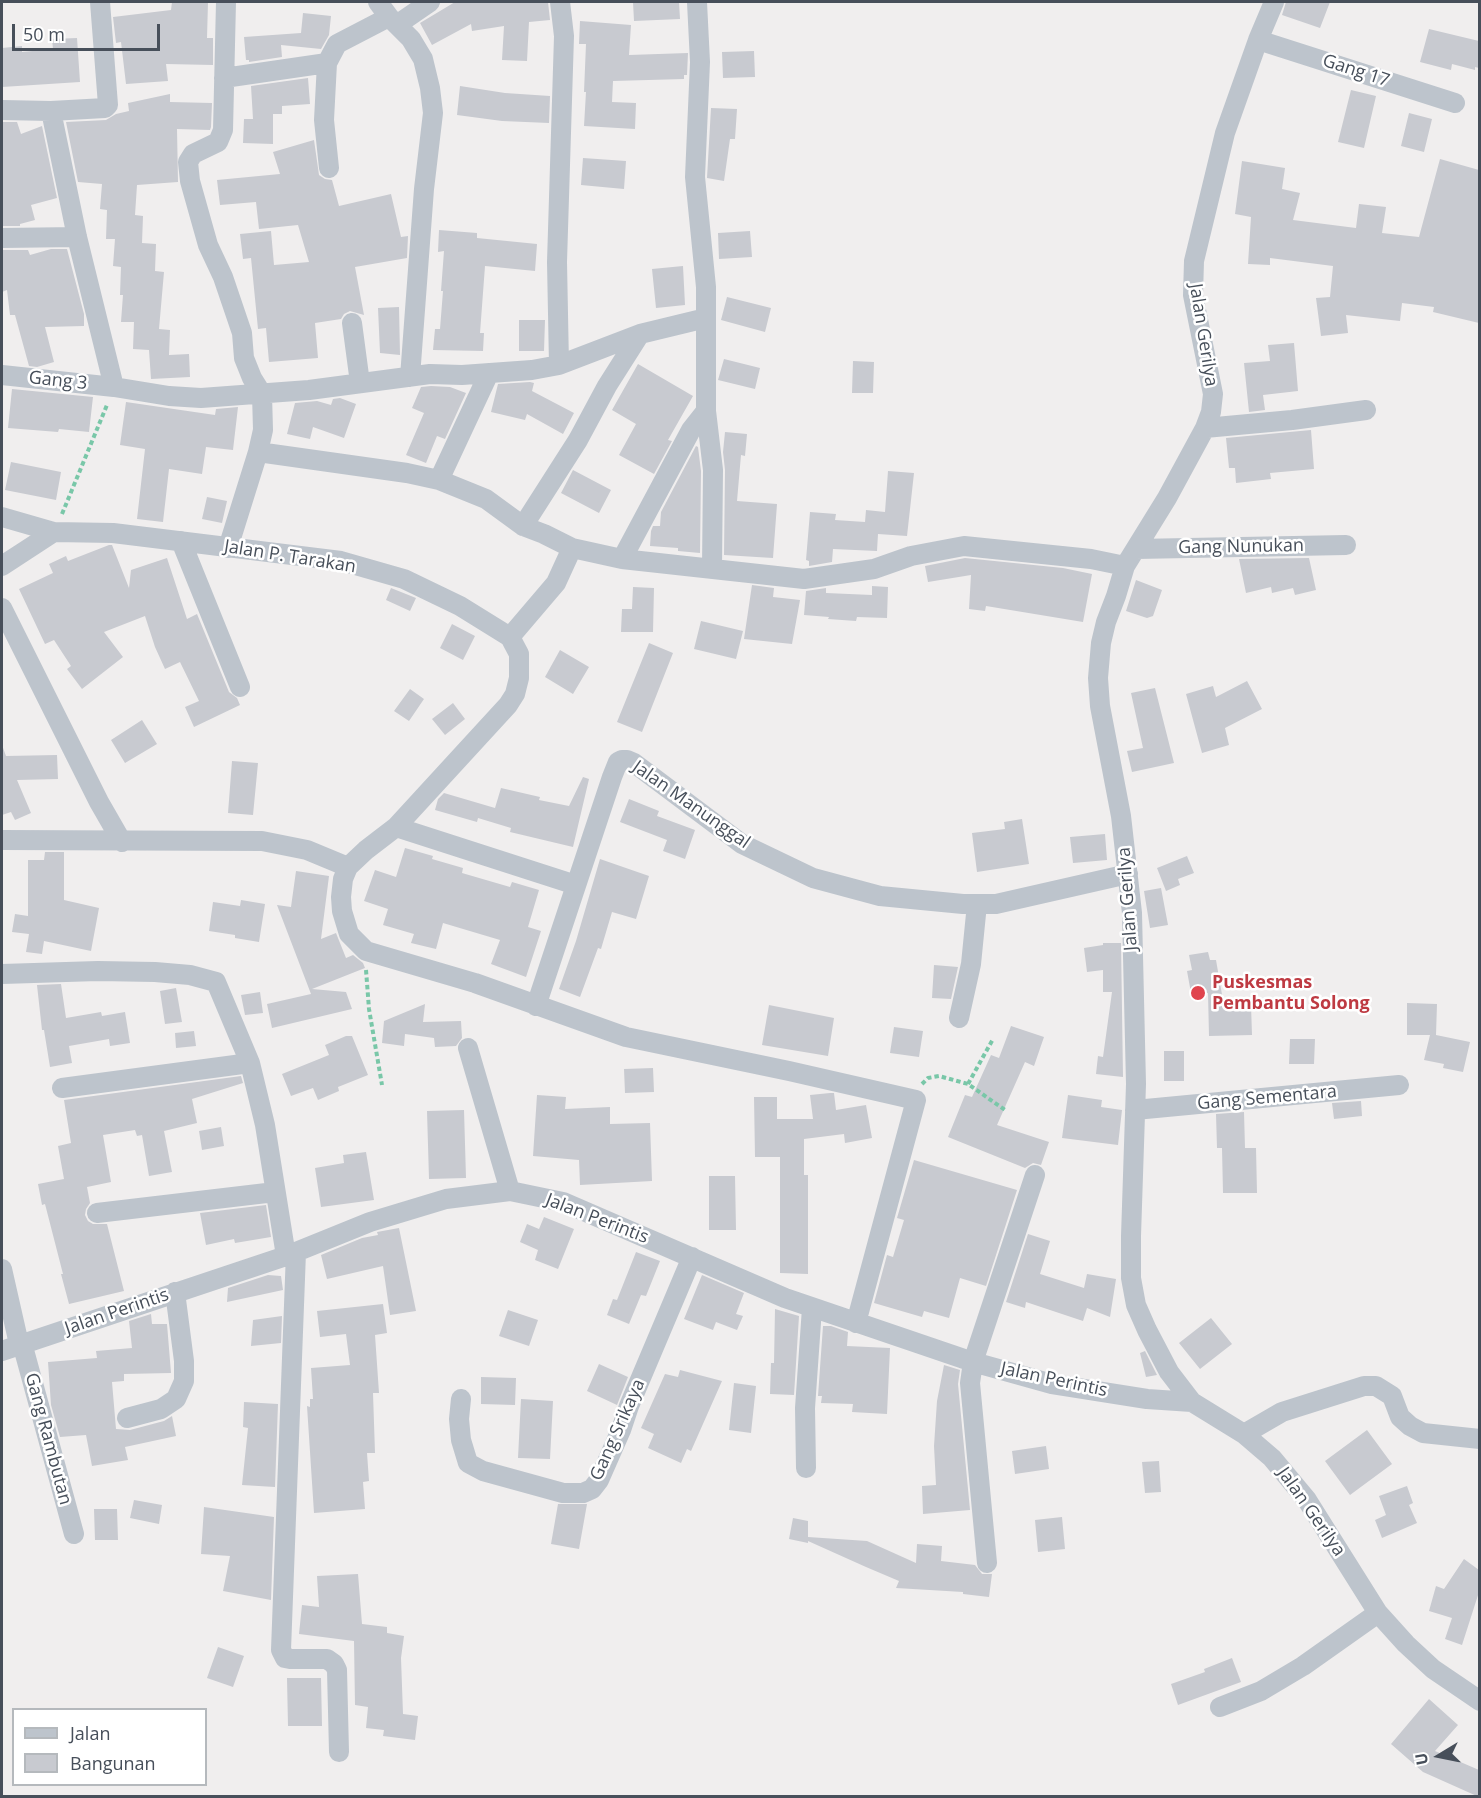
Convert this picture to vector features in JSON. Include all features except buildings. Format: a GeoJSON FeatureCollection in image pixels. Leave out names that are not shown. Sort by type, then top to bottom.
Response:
{"type":"FeatureCollection","features":[{"type":"Feature","properties":{"kind":"street"},"geometry":{"type":"LineString","coordinates":[[2,110],[51,111],[105,108],[108,105],[100,2]]}},
{"type":"Feature","properties":{"kind":"street"},"geometry":{"type":"LineString","coordinates":[[226,2],[224,130],[218,142],[193,154],[188,162],[190,181],[208,245],[234,305],[242,333],[244,358],[262,394],[263,430],[228,548]]}},
{"type":"Feature","properties":{"kind":"street"},"geometry":{"type":"LineString","coordinates":[[329,168],[324,120],[327,63],[337,44],[388,14],[430,2]]}},
{"type":"Feature","properties":{"kind":"street"},"geometry":{"type":"LineString","coordinates":[[559,365],[557,262],[564,36],[560,2]]}},
{"type":"Feature","properties":{"kind":"street"},"geometry":{"type":"LineString","coordinates":[[697,2],[700,62],[695,177],[706,287],[706,411],[713,470],[712,568]]}},
{"type":"Feature","properties":{"kind":"street","name":"Jalan Gerilya"},"geometry":{"type":"LineString","coordinates":[[1274,2],[1257,40],[1226,133],[1194,261],[1193,295],[1213,394],[1211,412],[1205,428],[1167,498],[1125,566],[1106,622],[1098,678],[1100,706],[1121,816],[1132,913],[1135,1110],[1131,1278],[1136,1305],[1147,1330],[1169,1372],[1192,1402],[1244,1434],[1272,1458],[1307,1500],[1378,1612],[1432,1669],[1479,1701]]}},
{"type":"Feature","properties":{"kind":"street"},"geometry":{"type":"LineString","coordinates":[[388,14],[411,39],[423,58],[433,113],[424,189],[410,377]]}},
{"type":"Feature","properties":{"kind":"street","name":"Gang 17"},"geometry":{"type":"LineString","coordinates":[[1257,40],[1455,103]]}},
{"type":"Feature","properties":{"kind":"street"},"geometry":{"type":"LineString","coordinates":[[224,78],[327,63]]}},
{"type":"Feature","properties":{"kind":"street"},"geometry":{"type":"LineString","coordinates":[[51,111],[77,237],[114,387]]}},
{"type":"Feature","properties":{"kind":"street"},"geometry":{"type":"LineString","coordinates":[[2,238],[77,237]]}},
{"type":"Feature","properties":{"kind":"street","name":"Gang 3"},"geometry":{"type":"LineString","coordinates":[[2,375],[114,387],[169,396],[201,398],[262,394],[410,377],[532,370],[559,365],[640,334],[706,318]]}},
{"type":"Feature","properties":{"kind":"street"},"geometry":{"type":"LineString","coordinates":[[352,322],[360,383]]}},
{"type":"Feature","properties":{"kind":"street"},"geometry":{"type":"LineString","coordinates":[[523,526],[578,441],[607,386],[640,334]]}},
{"type":"Feature","properties":{"kind":"street"},"geometry":{"type":"LineString","coordinates":[[439,480],[489,373]]}},
{"type":"Feature","properties":{"kind":"street"},"geometry":{"type":"LineString","coordinates":[[1205,428],[1366,410]]}},
{"type":"Feature","properties":{"kind":"street"},"geometry":{"type":"LineString","coordinates":[[622,559],[692,429],[706,411]]}},
{"type":"Feature","properties":{"kind":"street"},"geometry":{"type":"LineString","coordinates":[[258,452],[407,473],[439,480],[486,499],[523,526],[572,548],[622,559],[804,579],[874,569],[911,556],[964,546],[1091,559],[1125,566]]}},
{"type":"Feature","properties":{"kind":"street","name":"Jalan P. Tarakan"},"geometry":{"type":"LineString","coordinates":[[2,517],[54,532],[113,533],[341,561],[404,579],[460,606],[510,637]]}},
{"type":"Feature","properties":{"kind":"street"},"geometry":{"type":"LineString","coordinates":[[2,566],[54,532]]}},
{"type":"Feature","properties":{"kind":"street"},"geometry":{"type":"LineString","coordinates":[[181,541],[240,687]]}},
{"type":"Feature","properties":{"kind":"street","name":"Gang Nunukan"},"geometry":{"type":"LineString","coordinates":[[1136,549],[1347,545]]}},
{"type":"Feature","properties":{"kind":"street"},"geometry":{"type":"LineString","coordinates":[[572,548],[556,583],[510,637],[519,654],[519,678],[515,694],[508,705],[396,827],[348,867],[343,879],[341,897],[342,911],[349,934],[366,951],[475,982],[626,1037],[916,1100],[856,1323]]}},
{"type":"Feature","properties":{"kind":"street"},"geometry":{"type":"LineString","coordinates":[[2,608],[99,802],[122,842]]}},
{"type":"Feature","properties":{"kind":"street","name":"Jalan Manunggal"},"geometry":{"type":"LineString","coordinates":[[576,885],[618,762],[627,760],[742,844],[813,878],[880,896],[996,904],[1128,874]]}},
{"type":"Feature","properties":{"kind":"street"},"geometry":{"type":"LineString","coordinates":[[396,827],[576,885],[536,1005]]}},
{"type":"Feature","properties":{"kind":"street"},"geometry":{"type":"LineString","coordinates":[[2,840],[262,841],[307,850],[348,867]]}},
{"type":"Feature","properties":{"kind":"street"},"geometry":{"type":"LineString","coordinates":[[959,1018],[971,964],[977,904]]}},
{"type":"Feature","properties":{"kind":"street"},"geometry":{"type":"LineString","coordinates":[[2,974],[144,971],[205,978],[216,982],[250,1063],[265,1125],[275,1192],[291,1254],[281,1650],[285,1658],[327,1659],[334,1664],[337,1670],[339,1752]]}},
{"type":"Feature","properties":{"kind":"street"},"geometry":{"type":"LineString","coordinates":[[468,1048],[510,1191]]}},
{"type":"Feature","properties":{"kind":"street"},"geometry":{"type":"LineString","coordinates":[[62,1088],[250,1063]]}},
{"type":"Feature","properties":{"kind":"street","name":"Gang Sementara"},"geometry":{"type":"LineString","coordinates":[[1135,1110],[1399,1085]]}},
{"type":"Feature","properties":{"kind":"street"},"geometry":{"type":"LineString","coordinates":[[987,1563],[971,1399],[973,1362],[1035,1175]]}},
{"type":"Feature","properties":{"kind":"street","name":"Jalan Perintis"},"geometry":{"type":"LineString","coordinates":[[14,1346],[291,1254],[370,1222],[446,1199],[510,1191],[563,1202],[784,1298],[973,1362],[1052,1384],[1147,1399],[1192,1402]]}},
{"type":"Feature","properties":{"kind":"street"},"geometry":{"type":"LineString","coordinates":[[97,1213],[275,1192]]}},
{"type":"Feature","properties":{"kind":"street","name":"Gang Srikaya"},"geometry":{"type":"LineString","coordinates":[[461,1399],[459,1419],[461,1440],[468,1463],[483,1470],[563,1493],[583,1493],[592,1489],[621,1430],[692,1257]]}},
{"type":"Feature","properties":{"kind":"street","name":"Gang Rambutan"},"geometry":{"type":"LineString","coordinates":[[2,1269],[14,1346],[74,1534]]}},
{"type":"Feature","properties":{"kind":"street"},"geometry":{"type":"LineString","coordinates":[[127,1418],[161,1409],[176,1399],[184,1381],[184,1361],[174,1292]]}},
{"type":"Feature","properties":{"kind":"street"},"geometry":{"type":"LineString","coordinates":[[806,1468],[806,1407],[812,1308]]}},
{"type":"Feature","properties":{"kind":"street"},"geometry":{"type":"LineString","coordinates":[[1244,1434],[1282,1412],[1364,1386],[1377,1386],[1392,1396],[1400,1417],[1423,1433],[1479,1439]]}},
{"type":"Feature","properties":{"kind":"street"},"geometry":{"type":"LineString","coordinates":[[1220,1707],[1261,1691],[1303,1666],[1378,1612]]}},
{"type":"Feature","properties":{"kind":"path"},"geometry":{"type":"LineString","coordinates":[[54,532],[114,387]]}},
{"type":"Feature","properties":{"kind":"path"},"geometry":{"type":"LineString","coordinates":[[366,951],[369,1009],[382,1085]]}},
{"type":"Feature","properties":{"kind":"path"},"geometry":{"type":"LineString","coordinates":[[968,1084],[993,1040]]}},
{"type":"Feature","properties":{"kind":"path"},"geometry":{"type":"LineString","coordinates":[[916,1100],[920,1087],[928,1078],[939,1076],[968,1084],[1005,1110]]}},
{"type":"Feature","properties":{"kind":"place","name":"Puskesmas Pembantu Solong"},"geometry":{"type":"Point","coordinates":[1198,993]}}]}
